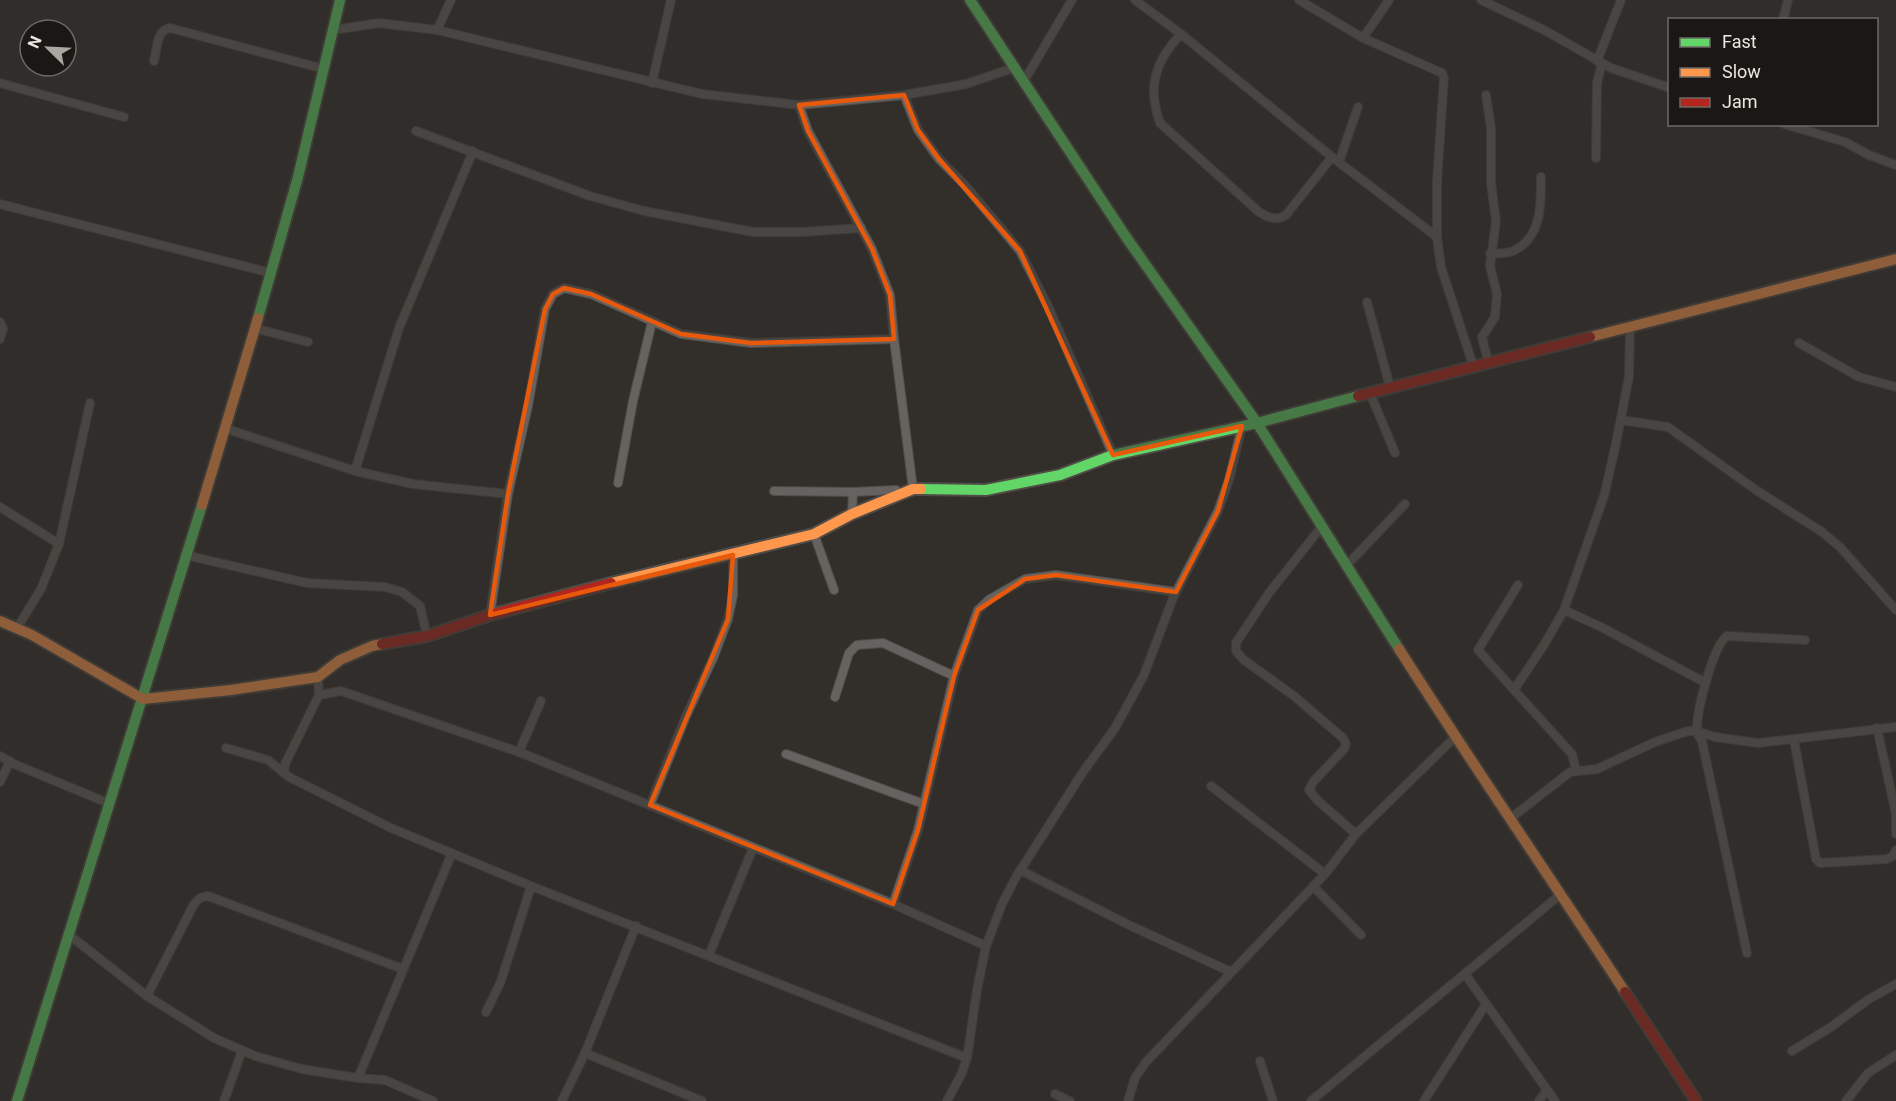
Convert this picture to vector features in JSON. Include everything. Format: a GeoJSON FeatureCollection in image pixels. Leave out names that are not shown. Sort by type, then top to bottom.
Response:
{"type":"FeatureCollection","features":[{"type":"Feature","properties":{"kind":"street"},"geometry":{"type":"LineString","coordinates":[[17,1101],[108,803],[143,699],[271,273],[300,171],[340,0]]}},
{"type":"Feature","properties":{"kind":"street"},"geometry":{"type":"LineString","coordinates":[[437,30],[451,0]]}},
{"type":"Feature","properties":{"kind":"street"},"geometry":{"type":"LineString","coordinates":[[652,83],[671,0]]}},
{"type":"Feature","properties":{"kind":"street"},"geometry":{"type":"LineString","coordinates":[[970,0],[1126,237],[1257,423],[1455,737],[1511,818],[1696,1101]]}},
{"type":"Feature","properties":{"kind":"street"},"geometry":{"type":"LineString","coordinates":[[1024,81],[1072,0]]}},
{"type":"Feature","properties":{"kind":"street"},"geometry":{"type":"LineString","coordinates":[[1135,0],[1181,34],[1335,160],[1437,237]]}},
{"type":"Feature","properties":{"kind":"street"},"geometry":{"type":"LineString","coordinates":[[1299,0],[1363,38],[1442,73],[1444,78],[1437,182],[1437,237],[1441,267],[1473,365]]}},
{"type":"Feature","properties":{"kind":"street"},"geometry":{"type":"LineString","coordinates":[[1363,38],[1389,0]]}},
{"type":"Feature","properties":{"kind":"street"},"geometry":{"type":"LineString","coordinates":[[1481,0],[1544,30],[1599,62],[1668,87]]}},
{"type":"Feature","properties":{"kind":"street"},"geometry":{"type":"LineString","coordinates":[[1596,158],[1599,62],[1621,0]]}},
{"type":"Feature","properties":{"kind":"street"},"geometry":{"type":"LineString","coordinates":[[1784,18],[1788,0]]}},
{"type":"Feature","properties":{"kind":"street"},"geometry":{"type":"LineString","coordinates":[[333,30],[379,23],[437,30],[702,94],[799,105],[904,95],[966,84],[1013,68]]}},
{"type":"Feature","properties":{"kind":"street"},"geometry":{"type":"LineString","coordinates":[[154,62],[160,33],[167,28],[324,69]]}},
{"type":"Feature","properties":{"kind":"street"},"geometry":{"type":"LineString","coordinates":[[1181,34],[1167,48],[1155,74],[1154,102],[1160,123],[1259,212],[1269,218],[1279,219],[1286,215],[1335,160],[1358,107]]}},
{"type":"Feature","properties":{"kind":"street"},"geometry":{"type":"LineString","coordinates":[[0,83],[124,117]]}},
{"type":"Feature","properties":{"kind":"street"},"geometry":{"type":"LineString","coordinates":[[904,95],[918,130],[939,159],[964,184],[1020,251],[1049,308],[1113,455]]}},
{"type":"Feature","properties":{"kind":"street"},"geometry":{"type":"LineString","coordinates":[[1486,95],[1491,128],[1491,183],[1496,221],[1490,266],[1497,294],[1495,317],[1482,337],[1488,361]]}},
{"type":"Feature","properties":{"kind":"street"},"geometry":{"type":"LineString","coordinates":[[799,105],[808,131],[872,249],[890,294],[913,489]]}},
{"type":"Feature","properties":{"kind":"street"},"geometry":{"type":"LineString","coordinates":[[1791,126],[1845,142],[1869,155],[1896,165]]}},
{"type":"Feature","properties":{"kind":"street"},"geometry":{"type":"LineString","coordinates":[[416,131],[590,196],[644,212],[753,232],[802,232],[861,228]]}},
{"type":"Feature","properties":{"kind":"street"},"geometry":{"type":"LineString","coordinates":[[355,471],[399,328],[473,151]]}},
{"type":"Feature","properties":{"kind":"street"},"geometry":{"type":"LineString","coordinates":[[1490,254],[1512,252],[1531,238],[1540,213],[1541,177]]}},
{"type":"Feature","properties":{"kind":"street"},"geometry":{"type":"LineString","coordinates":[[0,204],[271,273]]}},
{"type":"Feature","properties":{"kind":"street"},"geometry":{"type":"LineString","coordinates":[[0,621],[33,635],[143,699],[231,690],[318,676],[340,660],[372,646],[427,636],[490,615],[603,585],[814,534],[852,514],[913,489],[986,490],[1060,475],[1113,455],[1147,446],[1257,423],[1488,361],[1630,328],[1896,259]]}},
{"type":"Feature","properties":{"kind":"street"},"geometry":{"type":"LineString","coordinates":[[490,615],[508,494],[528,406],[545,309],[553,294],[564,288],[591,294],[681,334],[751,343],[894,339]]}},
{"type":"Feature","properties":{"kind":"street"},"geometry":{"type":"LineString","coordinates":[[1367,302],[1390,387]]}},
{"type":"Feature","properties":{"kind":"street"},"geometry":{"type":"LineString","coordinates":[[0,322],[3,329],[0,339]]}},
{"type":"Feature","properties":{"kind":"street"},"geometry":{"type":"LineString","coordinates":[[618,483],[633,400],[652,322]]}},
{"type":"Feature","properties":{"kind":"street"},"geometry":{"type":"LineString","coordinates":[[254,328],[308,342]]}},
{"type":"Feature","properties":{"kind":"street"},"geometry":{"type":"LineString","coordinates":[[1514,690],[1564,610],[1604,496],[1629,377],[1630,328]]}},
{"type":"Feature","properties":{"kind":"street"},"geometry":{"type":"LineString","coordinates":[[1799,343],[1859,377],[1896,387]]}},
{"type":"Feature","properties":{"kind":"street"},"geometry":{"type":"LineString","coordinates":[[1370,393],[1395,453]]}},
{"type":"Feature","properties":{"kind":"street"},"geometry":{"type":"LineString","coordinates":[[17,628],[41,589],[59,544],[90,403]]}},
{"type":"Feature","properties":{"kind":"street"},"geometry":{"type":"LineString","coordinates":[[1621,420],[1668,427],[1756,490],[1822,531],[1840,547],[1896,610]]}},
{"type":"Feature","properties":{"kind":"street"},"geometry":{"type":"LineString","coordinates":[[947,1101],[967,1058],[986,946],[1002,904],[1020,870],[1120,719],[1144,675],[1176,592],[1218,511],[1229,480],[1242,426]]}},
{"type":"Feature","properties":{"kind":"street"},"geometry":{"type":"LineString","coordinates":[[224,428],[355,471],[413,484],[508,494]]}},
{"type":"Feature","properties":{"kind":"street"},"geometry":{"type":"LineString","coordinates":[[774,491],[896,490]]}},
{"type":"Feature","properties":{"kind":"street"},"geometry":{"type":"LineString","coordinates":[[852,514],[853,492]]}},
{"type":"Feature","properties":{"kind":"street"},"geometry":{"type":"LineString","coordinates":[[1347,566],[1405,504]]}},
{"type":"Feature","properties":{"kind":"street"},"geometry":{"type":"LineString","coordinates":[[0,507],[59,544]]}},
{"type":"Feature","properties":{"kind":"street"},"geometry":{"type":"LineString","coordinates":[[1322,526],[1269,593],[1236,643],[1236,651],[1244,660],[1294,696],[1343,738],[1346,744],[1344,749],[1313,782],[1309,790],[1356,834]]}},
{"type":"Feature","properties":{"kind":"street"},"geometry":{"type":"LineString","coordinates":[[814,534],[834,590]]}},
{"type":"Feature","properties":{"kind":"street"},"geometry":{"type":"LineString","coordinates":[[185,555],[307,583],[385,587],[402,592],[420,606],[427,636]]}},
{"type":"Feature","properties":{"kind":"street"},"geometry":{"type":"LineString","coordinates":[[650,805],[728,619],[733,595],[733,555]]}},
{"type":"Feature","properties":{"kind":"street"},"geometry":{"type":"LineString","coordinates":[[893,904],[918,830],[954,676],[978,610],[990,599],[1025,579],[1056,574],[1176,592]]}},
{"type":"Feature","properties":{"kind":"street"},"geometry":{"type":"LineString","coordinates":[[1518,585],[1478,650],[1572,754],[1576,770]]}},
{"type":"Feature","properties":{"kind":"street"},"geometry":{"type":"LineString","coordinates":[[1564,610],[1706,682]]}},
{"type":"Feature","properties":{"kind":"street"},"geometry":{"type":"LineString","coordinates":[[1747,953],[1702,741],[1696,731],[1706,682],[1720,641],[1727,636],[1805,640]]}},
{"type":"Feature","properties":{"kind":"street"},"geometry":{"type":"LineString","coordinates":[[834,697],[849,652],[857,645],[883,643],[954,676]]}},
{"type":"Feature","properties":{"kind":"street"},"geometry":{"type":"LineString","coordinates":[[284,773],[289,754],[319,695],[318,676]]}},
{"type":"Feature","properties":{"kind":"street"},"geometry":{"type":"LineString","coordinates":[[319,695],[341,692],[519,753],[893,904],[986,946]]}},
{"type":"Feature","properties":{"kind":"street"},"geometry":{"type":"LineString","coordinates":[[519,753],[541,701]]}},
{"type":"Feature","properties":{"kind":"street"},"geometry":{"type":"LineString","coordinates":[[1511,818],[1570,772],[1597,769],[1672,735],[1688,731],[1739,742],[1758,743],[1896,727]]}},
{"type":"Feature","properties":{"kind":"street"},"geometry":{"type":"LineString","coordinates":[[1877,728],[1896,814],[1896,834]]}},
{"type":"Feature","properties":{"kind":"street"},"geometry":{"type":"LineString","coordinates":[[1128,1101],[1135,1078],[1146,1062],[1325,874],[1356,834],[1455,737]]}},
{"type":"Feature","properties":{"kind":"street"},"geometry":{"type":"LineString","coordinates":[[1794,740],[1816,859],[1820,863],[1887,859],[1893,856],[1896,850]]}},
{"type":"Feature","properties":{"kind":"street"},"geometry":{"type":"LineString","coordinates":[[226,748],[268,760],[291,778],[391,828],[531,886],[967,1058]]}},
{"type":"Feature","properties":{"kind":"street"},"geometry":{"type":"LineString","coordinates":[[786,754],[924,804]]}},
{"type":"Feature","properties":{"kind":"street"},"geometry":{"type":"LineString","coordinates":[[0,756],[108,803]]}},
{"type":"Feature","properties":{"kind":"street"},"geometry":{"type":"LineString","coordinates":[[0,782],[10,761]]}},
{"type":"Feature","properties":{"kind":"street"},"geometry":{"type":"LineString","coordinates":[[1211,786],[1325,874]]}},
{"type":"Feature","properties":{"kind":"street"},"geometry":{"type":"LineString","coordinates":[[709,955],[753,848]]}},
{"type":"Feature","properties":{"kind":"street"},"geometry":{"type":"LineString","coordinates":[[358,1078],[452,853]]}},
{"type":"Feature","properties":{"kind":"street"},"geometry":{"type":"LineString","coordinates":[[1020,870],[1129,925],[1232,972]]}},
{"type":"Feature","properties":{"kind":"street"},"geometry":{"type":"LineString","coordinates":[[486,1012],[501,981],[531,886]]}},
{"type":"Feature","properties":{"kind":"street"},"geometry":{"type":"LineString","coordinates":[[1313,886],[1361,935]]}},
{"type":"Feature","properties":{"kind":"street"},"geometry":{"type":"LineString","coordinates":[[1311,1101],[1561,894]]}},
{"type":"Feature","properties":{"kind":"street"},"geometry":{"type":"LineString","coordinates":[[147,996],[194,904],[200,898],[208,896],[403,969]]}},
{"type":"Feature","properties":{"kind":"street"},"geometry":{"type":"LineString","coordinates":[[562,1101],[585,1053],[636,926]]}},
{"type":"Feature","properties":{"kind":"street"},"geometry":{"type":"LineString","coordinates":[[68,934],[147,996],[214,1038],[242,1050],[302,1069],[385,1080],[428,1100]]}},
{"type":"Feature","properties":{"kind":"street"},"geometry":{"type":"LineString","coordinates":[[1465,974],[1555,1101]]}},
{"type":"Feature","properties":{"kind":"street"},"geometry":{"type":"LineString","coordinates":[[1792,1051],[1831,1027],[1869,999],[1896,984]]}},
{"type":"Feature","properties":{"kind":"street"},"geometry":{"type":"LineString","coordinates":[[1424,1101],[1486,1004]]}},
{"type":"Feature","properties":{"kind":"street"},"geometry":{"type":"LineString","coordinates":[[224,1101],[242,1050]]}},
{"type":"Feature","properties":{"kind":"street"},"geometry":{"type":"LineString","coordinates":[[585,1053],[702,1101]]}},
{"type":"Feature","properties":{"kind":"street"},"geometry":{"type":"LineString","coordinates":[[1846,1101],[1868,1073],[1896,1055]]}},
{"type":"Feature","properties":{"kind":"street"},"geometry":{"type":"LineString","coordinates":[[1260,1061],[1273,1101]]}},
{"type":"Feature","properties":{"kind":"street"},"geometry":{"type":"LineString","coordinates":[[1539,1101],[1547,1090]]}},
{"type":"Feature","properties":{"kind":"street"},"geometry":{"type":"LineString","coordinates":[[1055,1094],[1070,1101]]}},
{"type":"Feature","properties":{"kind":"highlighted area"},"geometry":{"type":"Polygon","coordinates":[[[904,95],[918,130],[939,159],[1020,251],[1113,455],[1242,426],[1218,511],[1176,592],[1056,575],[1025,579],[978,610],[954,676],[918,830],[893,904],[650,805],[728,619],[733,555],[490,615],[508,494],[545,309],[553,294],[564,288],[591,294],[681,334],[751,343],[894,339],[890,295],[872,249],[808,131],[799,105],[904,95]]]}},
{"type":"Feature","properties":{"kind":"traffic: fast"},"geometry":{"type":"LineString","coordinates":[[258,318],[298,177],[340,0]]}},
{"type":"Feature","properties":{"kind":"traffic: fast"},"geometry":{"type":"LineString","coordinates":[[970,0],[1126,237],[1257,423],[1399,649]]}},
{"type":"Feature","properties":{"kind":"traffic: fast"},"geometry":{"type":"LineString","coordinates":[[921,489],[986,490],[1060,475],[1113,455],[1257,423],[1358,396]]}},
{"type":"Feature","properties":{"kind":"traffic: fast"},"geometry":{"type":"LineString","coordinates":[[17,1101],[202,505]]}},
{"type":"Feature","properties":{"kind":"traffic: slow"},"geometry":{"type":"LineString","coordinates":[[1590,337],[1896,259]]}},
{"type":"Feature","properties":{"kind":"traffic: slow"},"geometry":{"type":"LineString","coordinates":[[202,505],[258,318]]}},
{"type":"Feature","properties":{"kind":"traffic: slow"},"geometry":{"type":"LineString","coordinates":[[611,583],[814,534],[852,514],[913,489],[921,489]]}},
{"type":"Feature","properties":{"kind":"traffic: slow"},"geometry":{"type":"LineString","coordinates":[[0,621],[32,635],[143,699],[231,690],[318,677],[340,660],[382,644]]}},
{"type":"Feature","properties":{"kind":"traffic: slow"},"geometry":{"type":"LineString","coordinates":[[1399,649],[1625,992]]}},
{"type":"Feature","properties":{"kind":"traffic: jam"},"geometry":{"type":"LineString","coordinates":[[1358,396],[1590,337]]}},
{"type":"Feature","properties":{"kind":"traffic: jam"},"geometry":{"type":"LineString","coordinates":[[382,644],[427,636],[490,615],[611,583]]}},
{"type":"Feature","properties":{"kind":"traffic: jam"},"geometry":{"type":"LineString","coordinates":[[1625,992],[1696,1101]]}}]}
